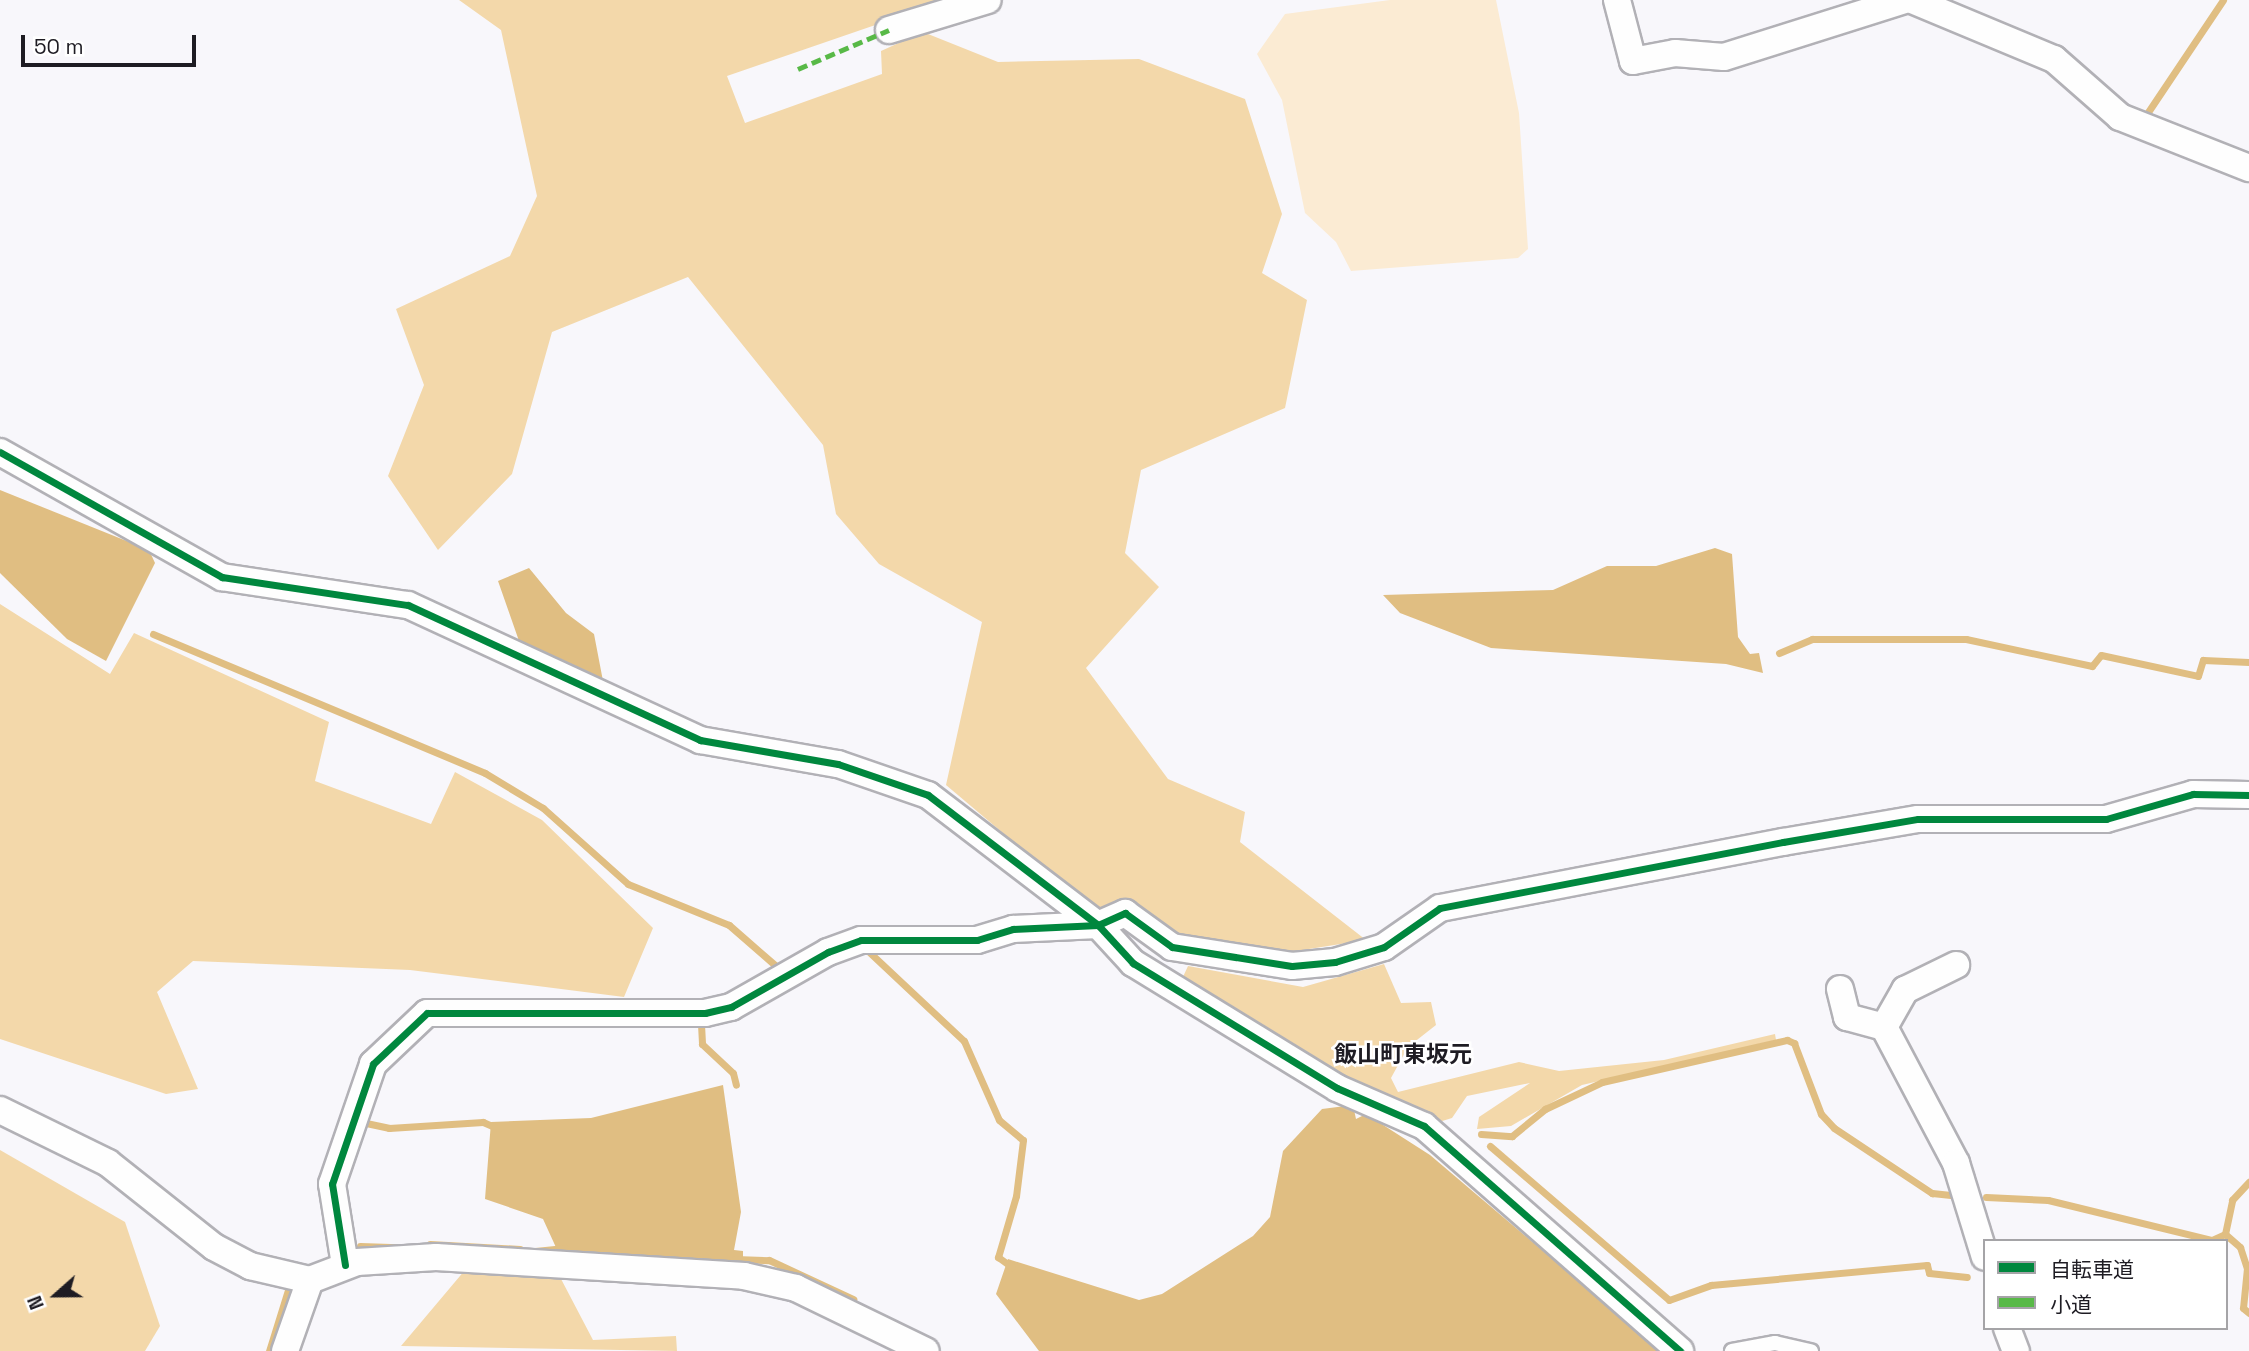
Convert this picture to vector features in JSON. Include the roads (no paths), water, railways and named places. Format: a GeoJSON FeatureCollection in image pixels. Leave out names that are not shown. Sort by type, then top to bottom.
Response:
{"type":"FeatureCollection","features":[{"type":"Feature","properties":{"kind":"street"},"geometry":{"type":"LineString","coordinates":[[889,30],[988,0]]}},
{"type":"Feature","properties":{"kind":"street"},"geometry":{"type":"LineString","coordinates":[[1617,0],[1633,61],[1675,53],[1724,57],[1905,0]]}},
{"type":"Feature","properties":{"kind":"street"},"geometry":{"type":"LineString","coordinates":[[1912,0],[2054,59],[2120,117],[2249,168]]}},
{"type":"Feature","properties":{"kind":"street"},"geometry":{"type":"LineString","coordinates":[[0,452],[222,577],[408,605],[700,740],[838,764],[928,796],[1098,925],[1133,963],[1337,1088],[1424,1126],[1680,1351]]}},
{"type":"Feature","properties":{"kind":"street"},"geometry":{"type":"LineString","coordinates":[[345,1265],[332,1184],[373,1064],[427,1013],[705,1013],[732,1007],[828,952],[861,940],[977,940],[1013,929],[1098,925],[1125,913],[1171,947],[1292,966],[1335,962],[1384,947],[1440,908],[1783,842],[1917,819],[2106,819],[2193,794],[2249,795]]}},
{"type":"Feature","properties":{"kind":"street"},"geometry":{"type":"LineString","coordinates":[[1884,1027],[1905,990],[1956,965]]}},
{"type":"Feature","properties":{"kind":"street"},"geometry":{"type":"LineString","coordinates":[[1840,989],[1847,1017],[1884,1027],[1956,1163],[1983,1251]]}},
{"type":"Feature","properties":{"kind":"street"},"geometry":{"type":"LineString","coordinates":[[0,1110],[108,1163],[214,1247],[250,1266],[310,1280],[345,1265],[436,1256],[744,1276],[796,1288],[926,1351]]}},
{"type":"Feature","properties":{"kind":"street"},"geometry":{"type":"LineString","coordinates":[[285,1351],[310,1280]]}},
{"type":"Feature","properties":{"kind":"street"},"geometry":{"type":"LineString","coordinates":[[2008,1330],[2016,1351]]}},
{"type":"Feature","properties":{"kind":"lane"},"geometry":{"type":"LineString","coordinates":[[1732,1351],[1775,1343],[1811,1351]]}},
{"type":"Feature","properties":{"kind":"waterway"},"geometry":{"type":"LineString","coordinates":[[2144,118],[2223,0]]}},
{"type":"Feature","properties":{"kind":"waterway"},"geometry":{"type":"LineString","coordinates":[[153,634],[485,773],[543,808],[628,884],[729,925],[776,966]]}},
{"type":"Feature","properties":{"kind":"waterway"},"geometry":{"type":"LineString","coordinates":[[1779,653],[1812,639],[1966,639],[2092,666],[2101,655],[2198,676],[2203,660],[2249,662]]}},
{"type":"Feature","properties":{"kind":"waterway"},"geometry":{"type":"LineString","coordinates":[[867,950],[964,1041],[999,1120],[1023,1140],[1016,1196],[998,1257],[1012,1267]]}},
{"type":"Feature","properties":{"kind":"waterway"},"geometry":{"type":"LineString","coordinates":[[701,1024],[702,1044],[733,1073],[736,1085]]}},
{"type":"Feature","properties":{"kind":"waterway"},"geometry":{"type":"LineString","coordinates":[[1481,1134],[1512,1136],[1545,1109],[1602,1082],[1787,1040],[1794,1043],[1821,1114],[1834,1128],[1932,1193],[1960,1196]]}},
{"type":"Feature","properties":{"kind":"waterway"},"geometry":{"type":"LineString","coordinates":[[366,1123],[389,1128],[483,1122],[499,1129]]}},
{"type":"Feature","properties":{"kind":"waterway"},"geometry":{"type":"LineString","coordinates":[[1490,1146],[1669,1300],[1711,1285],[1927,1265],[1929,1273],[1967,1277]]}},
{"type":"Feature","properties":{"kind":"waterway"},"geometry":{"type":"LineString","coordinates":[[2214,1239],[2225,1234],[2232,1200],[2249,1182]]}},
{"type":"Feature","properties":{"kind":"waterway"},"geometry":{"type":"LineString","coordinates":[[1986,1197],[2048,1200],[2208,1239]]}},
{"type":"Feature","properties":{"kind":"waterway"},"geometry":{"type":"LineString","coordinates":[[2225,1234],[2240,1247],[2247,1268],[2243,1308],[2249,1313]]}},
{"type":"Feature","properties":{"kind":"waterway"},"geometry":{"type":"LineString","coordinates":[[430,1244],[520,1249]]}},
{"type":"Feature","properties":{"kind":"waterway"},"geometry":{"type":"LineString","coordinates":[[360,1246],[398,1247]]}},
{"type":"Feature","properties":{"kind":"waterway"},"geometry":{"type":"LineString","coordinates":[[535,1251],[565,1248]]}},
{"type":"Feature","properties":{"kind":"waterway"},"geometry":{"type":"LineString","coordinates":[[735,1259],[769,1260],[853,1299]]}},
{"type":"Feature","properties":{"kind":"waterway"},"geometry":{"type":"LineString","coordinates":[[269,1351],[288,1290]]}},
{"type":"Feature","properties":{"kind":"district","name":"飯山町東坂元"},"geometry":{"type":"Point","coordinates":[1403,1054]}}]}
